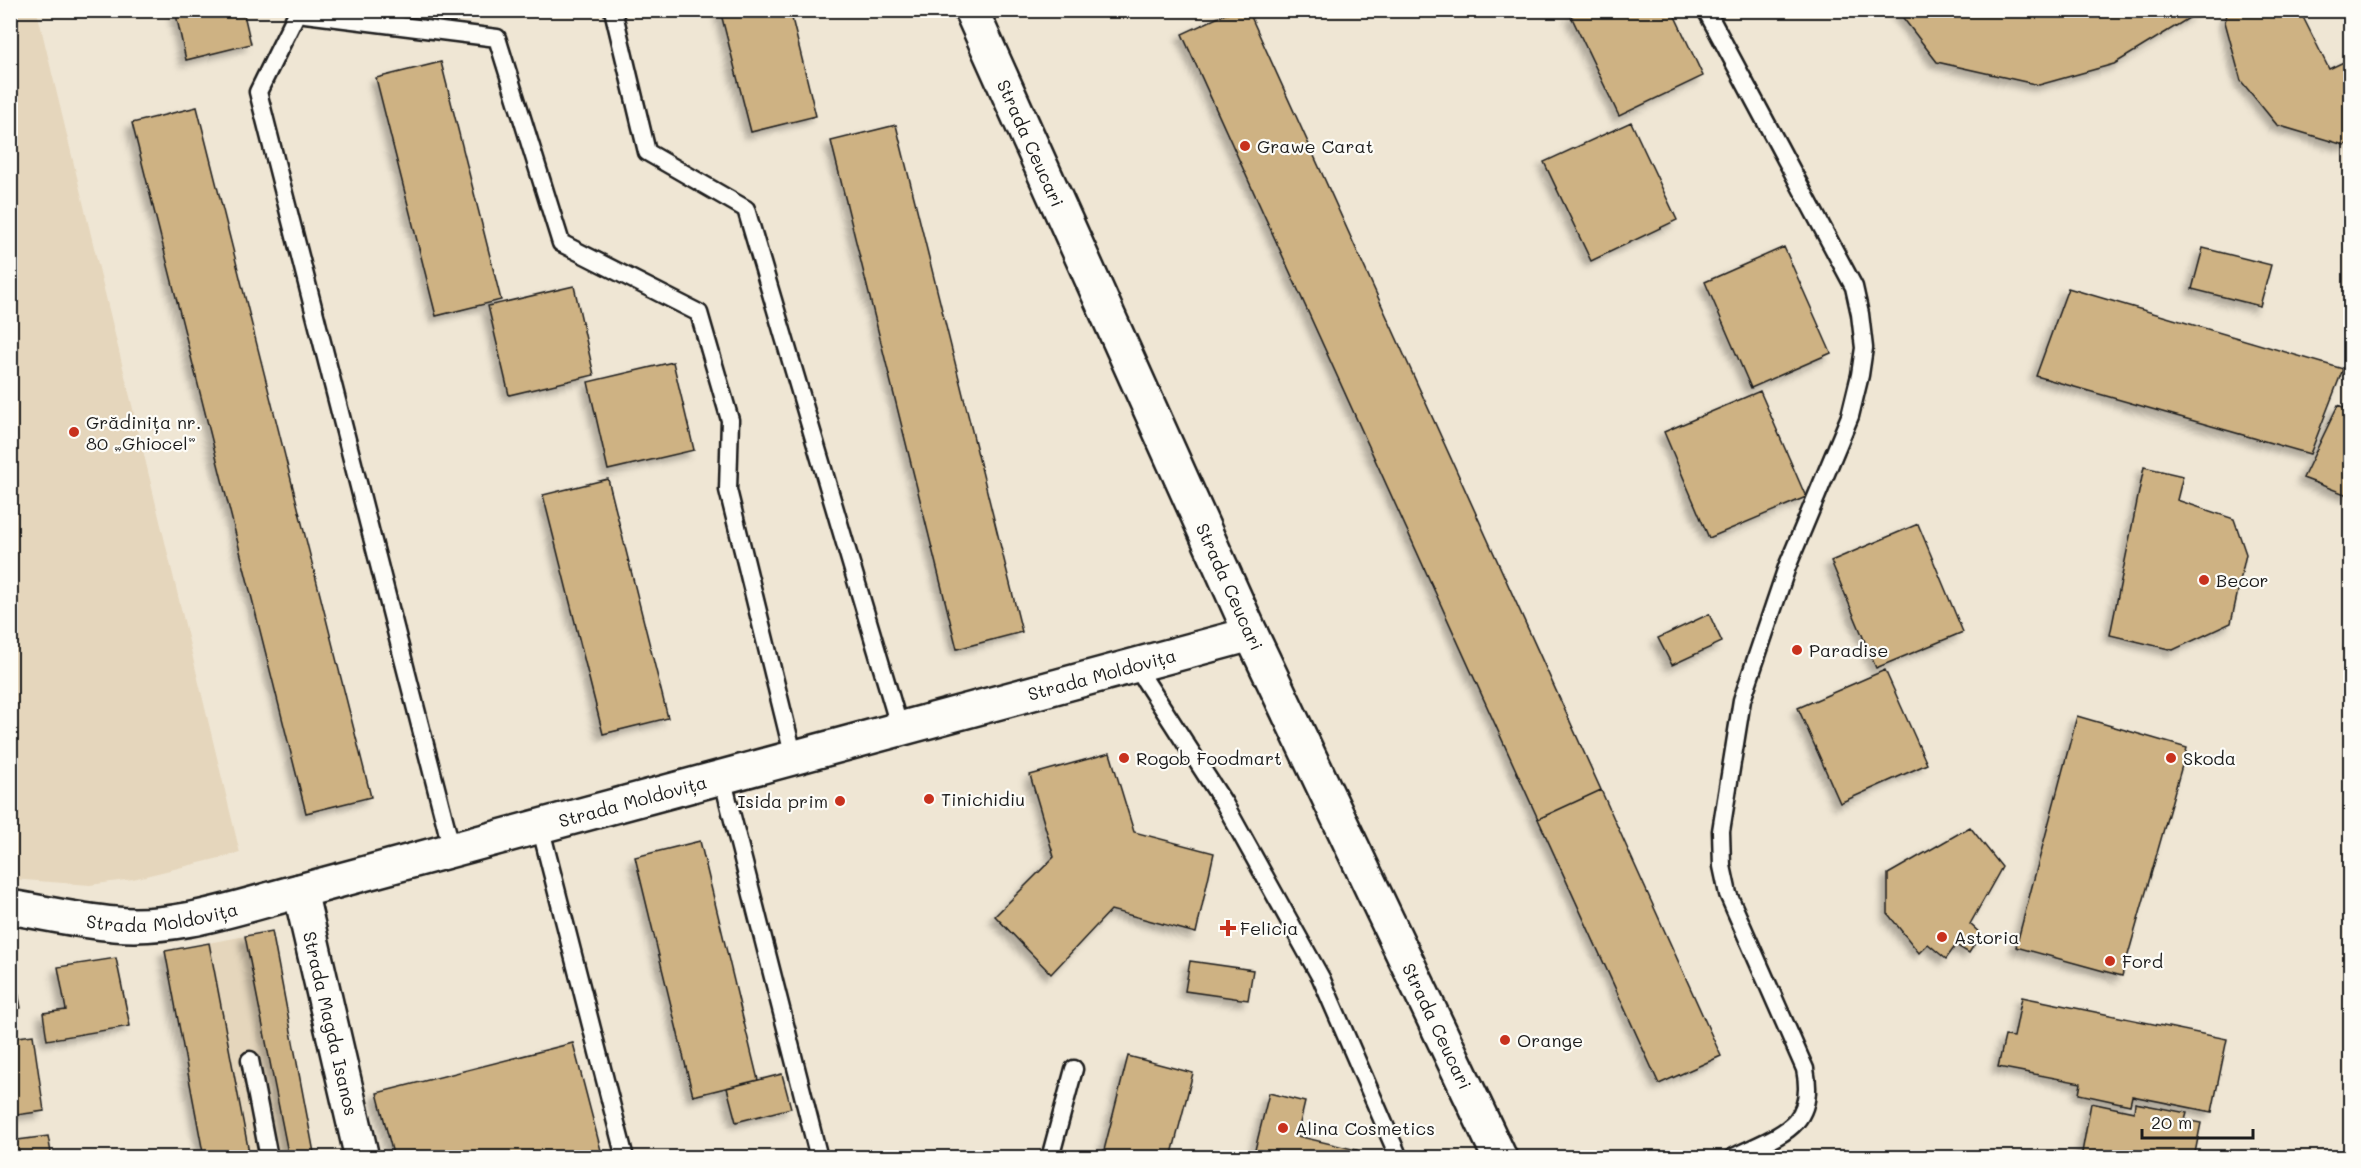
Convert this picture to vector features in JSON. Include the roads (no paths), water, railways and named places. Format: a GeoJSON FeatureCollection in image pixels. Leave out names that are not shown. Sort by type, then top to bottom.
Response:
{"type":"FeatureCollection","features":[{"type":"Feature","properties":{"kind":"street","name":"Strada Ceucari"},"geometry":{"type":"LineString","coordinates":[[971,10],[1251,634],[1500,1158]]}},
{"type":"Feature","properties":{"kind":"street","name":"Strada Moldovița"},"geometry":{"type":"LineString","coordinates":[[10,908],[116,924],[154,924],[184,920],[300,891],[1251,634]]}},
{"type":"Feature","properties":{"kind":"street","name":"Strada Magda Isanos"},"geometry":{"type":"LineString","coordinates":[[300,891],[362,1158]]}},
{"type":"Feature","properties":{"kind":"lane"},"geometry":{"type":"LineString","coordinates":[[614,10],[647,152],[746,210],[900,729]]}},
{"type":"Feature","properties":{"kind":"lane"},"geometry":{"type":"LineString","coordinates":[[1706,10],[1854,287],[1864,348],[1850,416],[1787,567],[1742,700],[1721,831],[1722,866],[1728,894],[1805,1069],[1808,1083],[1807,1104],[1800,1120],[1778,1135],[1732,1158]]}},
{"type":"Feature","properties":{"kind":"lane"},"geometry":{"type":"LineString","coordinates":[[452,850],[258,92],[297,12],[497,38],[561,243],[699,313],[730,420],[728,490],[794,758]]}},
{"type":"Feature","properties":{"kind":"lane"},"geometry":{"type":"LineString","coordinates":[[1135,666],[1224,803],[1321,978],[1399,1158]]}},
{"type":"Feature","properties":{"kind":"lane"},"geometry":{"type":"LineString","coordinates":[[722,777],[819,1158]]}},
{"type":"Feature","properties":{"kind":"lane"},"geometry":{"type":"LineString","coordinates":[[540,826],[625,1158]]}},
{"type":"Feature","properties":{"kind":"lane"},"geometry":{"type":"LineString","coordinates":[[250,1060],[269,1158]]}},
{"type":"Feature","properties":{"kind":"lane"},"geometry":{"type":"LineString","coordinates":[[1050,1158],[1074,1069]]}},
{"type":"Feature","properties":{"kind":"place","name":"Grawe Carat"},"geometry":{"type":"Point","coordinates":[1245,146]}},
{"type":"Feature","properties":{"kind":"place","name":"Grădinița nr. 80 „Ghiocel”"},"geometry":{"type":"Point","coordinates":[74,432]}},
{"type":"Feature","properties":{"kind":"place","name":"Becor"},"geometry":{"type":"Point","coordinates":[2204,580]}},
{"type":"Feature","properties":{"kind":"place","name":"Paradise"},"geometry":{"type":"Point","coordinates":[1797,650]}},
{"type":"Feature","properties":{"kind":"place","name":"Rogob Foodmart"},"geometry":{"type":"Point","coordinates":[1124,758]}},
{"type":"Feature","properties":{"kind":"place","name":"Skoda"},"geometry":{"type":"Point","coordinates":[2171,758]}},
{"type":"Feature","properties":{"kind":"place","name":"Tinichidiu"},"geometry":{"type":"Point","coordinates":[929,799]}},
{"type":"Feature","properties":{"kind":"place","name":"Isida prim"},"geometry":{"type":"Point","coordinates":[840,801]}},
{"type":"Feature","properties":{"kind":"place","name":"Felicia"},"geometry":{"type":"Point","coordinates":[1228,928]}},
{"type":"Feature","properties":{"kind":"place","name":"Astoria"},"geometry":{"type":"Point","coordinates":[1942,937]}},
{"type":"Feature","properties":{"kind":"place","name":"Ford"},"geometry":{"type":"Point","coordinates":[2110,961]}},
{"type":"Feature","properties":{"kind":"place","name":"Orange"},"geometry":{"type":"Point","coordinates":[1505,1040]}},
{"type":"Feature","properties":{"kind":"place","name":"Alina Cosmetics"},"geometry":{"type":"Point","coordinates":[1283,1128]}}]}
